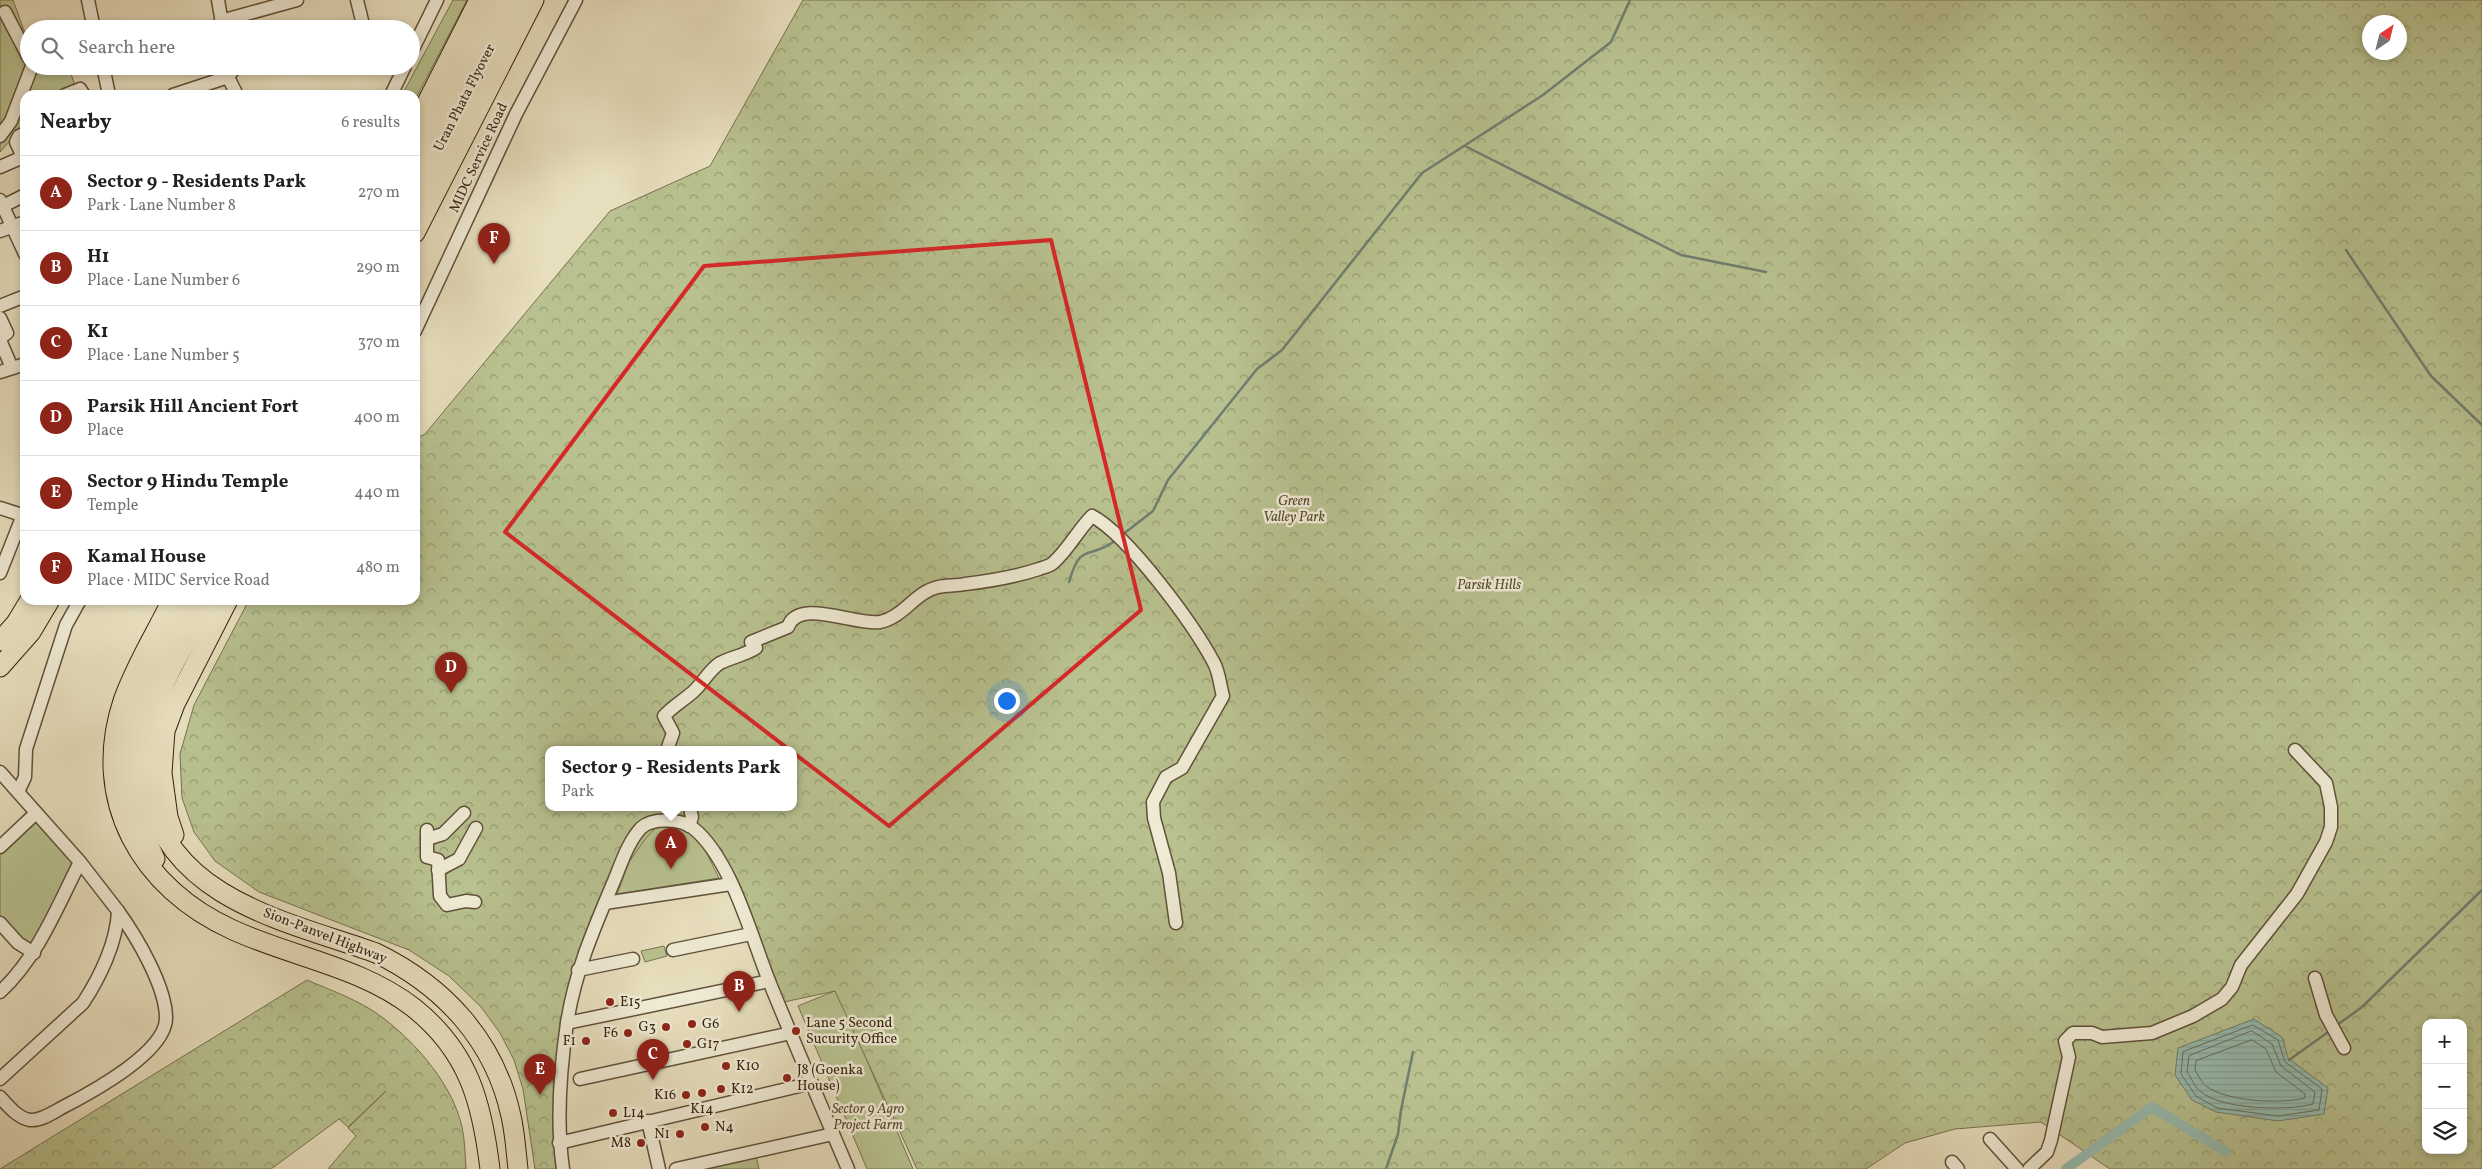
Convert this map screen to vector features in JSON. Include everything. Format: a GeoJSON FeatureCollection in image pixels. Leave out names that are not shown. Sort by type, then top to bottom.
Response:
{"type":"FeatureCollection","features":[{"type":"Feature","properties":{"kind":"highway"},"geometry":{"type":"LineString","coordinates":[[420,116],[479,0]]}},
{"type":"Feature","properties":{"kind":"highway","name":"Uran Phata Flyover"},"geometry":{"type":"LineString","coordinates":[[420,153],[498,0]]}},
{"type":"Feature","properties":{"kind":"highway","name":"Uran Phata Flyover"},"geometry":{"type":"LineString","coordinates":[[420,187],[516,0]]}},
{"type":"Feature","properties":{"kind":"highway"},"geometry":{"type":"LineString","coordinates":[[420,224],[534,0]]}},
{"type":"Feature","properties":{"kind":"highway"},"geometry":{"type":"LineString","coordinates":[[0,641],[16,623],[27,605]]}},
{"type":"Feature","properties":{"kind":"highway"},"geometry":{"type":"LineString","coordinates":[[0,668],[31,632],[47,605]]}},
{"type":"Feature","properties":{"kind":"highway"},"geometry":{"type":"LineString","coordinates":[[170,605],[123,701],[114,738],[113,776],[120,813],[137,848],[168,888],[185,903],[201,913]]}},
{"type":"Feature","properties":{"kind":"highway"},"geometry":{"type":"LineString","coordinates":[[189,605],[145,690],[134,723],[130,749],[130,775],[132,792],[149,823],[163,834],[182,859],[204,882],[217,891]]}},
{"type":"Feature","properties":{"kind":"highway"},"geometry":{"type":"LineString","coordinates":[[201,913],[165,874],[147,842],[149,823],[146,774],[149,727],[160,697],[206,605]]}},
{"type":"Feature","properties":{"kind":"highway"},"geometry":{"type":"LineString","coordinates":[[217,891],[186,856],[172,830],[165,802],[162,759],[166,731],[175,704],[225,605]]}},
{"type":"Feature","properties":{"kind":"highway","name":"Sion-Panvel Highway"},"geometry":{"type":"LineString","coordinates":[[217,891],[244,905],[376,953],[396,963],[427,983],[450,1002],[478,1037],[499,1076],[512,1119],[518,1169]]}},
{"type":"Feature","properties":{"kind":"highway","name":"Sion-Panvel Highway"},"geometry":{"type":"LineString","coordinates":[[201,913],[233,931],[383,987],[415,1009],[455,1052],[473,1087],[484,1124],[490,1169]]}},
{"type":"Feature","properties":{"kind":"street"},"geometry":{"type":"LineString","coordinates":[[88,0],[92,20]]}},
{"type":"Feature","properties":{"kind":"street"},"geometry":{"type":"LineString","coordinates":[[218,0],[221,20]]}},
{"type":"Feature","properties":{"kind":"street"},"geometry":{"type":"LineString","coordinates":[[237,20],[297,0]]}},
{"type":"Feature","properties":{"kind":"street"},"geometry":{"type":"LineString","coordinates":[[357,0],[362,20]]}},
{"type":"Feature","properties":{"kind":"street","name":"MIDC Service Road"},"geometry":{"type":"LineString","coordinates":[[420,320],[516,114],[576,0]]}},
{"type":"Feature","properties":{"kind":"street"},"geometry":{"type":"LineString","coordinates":[[420,30],[431,2]]}},
{"type":"Feature","properties":{"kind":"street"},"geometry":{"type":"LineString","coordinates":[[5,12],[20,41]]}},
{"type":"Feature","properties":{"kind":"street"},"geometry":{"type":"LineString","coordinates":[[23,90],[29,75]]}},
{"type":"Feature","properties":{"kind":"street"},"geometry":{"type":"LineString","coordinates":[[105,75],[108,90]]}},
{"type":"Feature","properties":{"kind":"street"},"geometry":{"type":"LineString","coordinates":[[186,90],[224,75]]}},
{"type":"Feature","properties":{"kind":"street"},"geometry":{"type":"LineString","coordinates":[[232,75],[236,90]]}},
{"type":"Feature","properties":{"kind":"street"},"geometry":{"type":"LineString","coordinates":[[393,90],[401,75]]}},
{"type":"Feature","properties":{"kind":"street"},"geometry":{"type":"LineString","coordinates":[[0,136],[11,121],[20,97]]}},
{"type":"Feature","properties":{"kind":"street"},"geometry":{"type":"LineString","coordinates":[[20,136],[16,142],[20,150]]}},
{"type":"Feature","properties":{"kind":"street"},"geometry":{"type":"LineString","coordinates":[[0,167],[20,160]]}},
{"type":"Feature","properties":{"kind":"street"},"geometry":{"type":"LineString","coordinates":[[20,197],[2,203],[20,243]]}},
{"type":"Feature","properties":{"kind":"street"},"geometry":{"type":"LineString","coordinates":[[0,231],[20,224]]}},
{"type":"Feature","properties":{"kind":"street"},"geometry":{"type":"LineString","coordinates":[[0,306],[20,302]]}},
{"type":"Feature","properties":{"kind":"street"},"geometry":{"type":"LineString","coordinates":[[0,318],[6,332],[0,339],[6,370],[20,366]]}},
{"type":"Feature","properties":{"kind":"street"},"geometry":{"type":"LineString","coordinates":[[0,508],[20,515]]}},
{"type":"Feature","properties":{"kind":"street"},"geometry":{"type":"LineString","coordinates":[[668,746],[673,733],[664,716],[671,708],[695,690],[703,678],[720,664],[756,648],[751,642],[788,627],[790,622],[798,615],[821,613],[865,623],[880,622],[897,616],[924,594],[937,587],[1002,579],[1052,564],[1092,516],[1103,522],[1119,538],[1175,604],[1215,665],[1223,696],[1182,768],[1166,777],[1154,802],[1154,818],[1169,873],[1176,923]]}},
{"type":"Feature","properties":{"kind":"street"},"geometry":{"type":"LineString","coordinates":[[0,572],[20,525]]}},
{"type":"Feature","properties":{"kind":"street"},"geometry":{"type":"LineString","coordinates":[[18,792],[25,777],[26,749],[66,625],[77,605]]}},
{"type":"Feature","properties":{"kind":"street"},"geometry":{"type":"LineString","coordinates":[[2029,1169],[2047,1152],[2052,1140],[2069,1057],[2065,1041],[2073,1033],[2092,1034],[2102,1037],[2152,1033],[2193,1016],[2222,999],[2232,987],[2241,964],[2297,894],[2326,842],[2331,828],[2331,814],[2326,783],[2295,750]]}},
{"type":"Feature","properties":{"kind":"street"},"geometry":{"type":"LineString","coordinates":[[0,772],[80,862],[130,927],[161,989],[166,1018],[162,1033],[132,1065],[99,1088],[41,1118],[30,1120],[21,1116],[9,1108],[0,1097]]}},
{"type":"Feature","properties":{"kind":"street"},"geometry":{"type":"LineString","coordinates":[[689,826],[692,817],[691,811]]}},
{"type":"Feature","properties":{"kind":"street"},"geometry":{"type":"LineString","coordinates":[[0,847],[36,813]]}},
{"type":"Feature","properties":{"kind":"street"},"geometry":{"type":"LineString","coordinates":[[464,813],[443,834],[427,834],[427,857],[438,860],[440,896],[447,905],[466,901],[475,902]]}},
{"type":"Feature","properties":{"kind":"street"},"geometry":{"type":"LineString","coordinates":[[563,1169],[559,1143],[561,1076],[578,970],[626,852],[642,827],[666,819],[689,826],[713,850],[731,884],[848,1169]]}},
{"type":"Feature","properties":{"kind":"street"},"geometry":{"type":"LineString","coordinates":[[438,870],[459,859],[476,828]]}},
{"type":"Feature","properties":{"kind":"street"},"geometry":{"type":"LineString","coordinates":[[0,992],[17,977],[34,953],[80,862]]}},
{"type":"Feature","properties":{"kind":"street"},"geometry":{"type":"LineString","coordinates":[[605,903],[731,884]]}},
{"type":"Feature","properties":{"kind":"street"},"geometry":{"type":"LineString","coordinates":[[0,1079],[83,1002],[92,990],[114,937],[118,911]]}},
{"type":"Feature","properties":{"kind":"street"},"geometry":{"type":"LineString","coordinates":[[0,923],[18,943],[34,953]]}},
{"type":"Feature","properties":{"kind":"street"},"geometry":{"type":"LineString","coordinates":[[674,950],[751,934]]}},
{"type":"Feature","properties":{"kind":"street"},"geometry":{"type":"LineString","coordinates":[[578,970],[633,959]]}},
{"type":"Feature","properties":{"kind":"street"},"geometry":{"type":"LineString","coordinates":[[2314,978],[2326,1015],[2344,1048]]}},
{"type":"Feature","properties":{"kind":"street"},"geometry":{"type":"LineString","coordinates":[[568,1023],[769,980]]}},
{"type":"Feature","properties":{"kind":"street"},"geometry":{"type":"LineString","coordinates":[[580,1080],[791,1033]]}},
{"type":"Feature","properties":{"kind":"street"},"geometry":{"type":"LineString","coordinates":[[559,1143],[812,1083]]}},
{"type":"Feature","properties":{"kind":"street"},"geometry":{"type":"LineString","coordinates":[[648,1121],[659,1169]]}},
{"type":"Feature","properties":{"kind":"street"},"geometry":{"type":"LineString","coordinates":[[676,1169],[833,1134]]}},
{"type":"Feature","properties":{"kind":"street"},"geometry":{"type":"LineString","coordinates":[[1990,1139],[2016,1169]]}},
{"type":"Feature","properties":{"kind":"highlighted area"},"geometry":{"type":"Polygon","coordinates":[[[1051,240],[1141,610],[889,826],[505,532],[704,266],[1051,240]]]}},
{"type":"Feature","properties":{"kind":"green space"},"geometry":{"type":"Polygon","coordinates":[[[0,0],[13,0],[20,20],[20,75],[71,75],[76,88],[70,90],[20,90],[20,130],[0,152],[0,0]]]}},
{"type":"Feature","properties":{"kind":"green space"},"geometry":{"type":"Polygon","coordinates":[[[453,0],[467,0],[420,90],[405,90],[413,75],[420,75],[420,61],[453,0]]]}},
{"type":"Feature","properties":{"kind":"green space","name":"Parsik Hills"},"geometry":{"type":"Polygon","coordinates":[[[803,0],[2482,0],[2482,1169],[2110,1169],[2041,1122],[1955,1129],[1905,1143],[1866,1169],[917,1169],[835,991],[784,1002],[746,905],[721,854],[708,835],[694,822],[669,814],[646,838],[598,905],[562,1023],[553,1081],[565,1169],[535,1169],[523,1089],[514,1060],[500,1033],[481,1007],[449,976],[409,950],[259,892],[215,861],[194,832],[182,798],[180,754],[194,705],[246,605],[420,605],[420,436],[425,434],[610,211],[710,166],[803,0]]]}},
{"type":"Feature","properties":{"kind":"green space"},"geometry":{"type":"Polygon","coordinates":[[[34,819],[74,863],[32,944],[27,943],[0,919],[0,852],[34,819]]]}},
{"type":"Feature","properties":{"kind":"green space"},"geometry":{"type":"Polygon","coordinates":[[[668,825],[688,831],[704,848],[719,878],[617,894],[630,859],[647,831],[668,825]]]}},
{"type":"Feature","properties":{"kind":"green space"},"geometry":{"type":"Polygon","coordinates":[[[664,946],[667,956],[645,962],[641,951],[664,946]]]}},
{"type":"Feature","properties":{"kind":"green space"},"geometry":{"type":"Polygon","coordinates":[[[307,980],[370,1009],[399,1031],[426,1060],[439,1076],[457,1110],[463,1132],[466,1169],[328,1169],[356,1136],[348,1128],[386,1091],[348,1127],[339,1119],[271,1169],[0,1169],[307,980]]]}},
{"type":"Feature","properties":{"kind":"green space","name":"Sector 9 Agro Project Farm"},"geometry":{"type":"Polygon","coordinates":[[[837,990],[913,1169],[867,1169],[798,1006],[837,990]]]}},
{"type":"Feature","properties":{"kind":"green space"},"geometry":{"type":"Polygon","coordinates":[[[756,1156],[759,1169],[695,1169],[756,1156]]]}},
{"type":"Feature","properties":{"kind":"water"},"geometry":{"type":"Polygon","coordinates":[[[2254,1019],[2282,1037],[2288,1058],[2328,1088],[2324,1114],[2278,1121],[2216,1112],[2192,1100],[2175,1075],[2178,1048],[2254,1019]]]}},
{"type":"Feature","properties":{"kind":"waterway"},"geometry":{"type":"LineString","coordinates":[[1122,535],[1153,511],[1168,480],[1257,369],[1282,350],[1422,173],[1543,95],[1611,42],[1630,0]]}},
{"type":"Feature","properties":{"kind":"waterway"},"geometry":{"type":"LineString","coordinates":[[1465,146],[1681,255],[1766,272]]}},
{"type":"Feature","properties":{"kind":"waterway"},"geometry":{"type":"LineString","coordinates":[[2346,250],[2431,376],[2482,425]]}},
{"type":"Feature","properties":{"kind":"waterway"},"geometry":{"type":"LineString","coordinates":[[1069,582],[1073,569],[1082,556],[1099,550],[1116,540]]}},
{"type":"Feature","properties":{"kind":"waterway"},"geometry":{"type":"LineString","coordinates":[[2337,1025],[2362,1007],[2482,890]]}},
{"type":"Feature","properties":{"kind":"waterway"},"geometry":{"type":"LineString","coordinates":[[2289,1060],[2331,1030]]}},
{"type":"Feature","properties":{"kind":"waterway"},"geometry":{"type":"LineString","coordinates":[[1386,1169],[1398,1134],[1413,1052]]}},
{"type":"Feature","properties":{"kind":"waterway"},"geometry":{"type":"LineString","coordinates":[[2066,1169],[2152,1107],[2226,1152]]}},
{"type":"Feature","properties":{"kind":"place","name":"Kamal House"},"geometry":{"type":"Point","coordinates":[494,264]}},
{"type":"Feature","properties":{"kind":"place","name":"Parsik Hill Ancient Fort"},"geometry":{"type":"Point","coordinates":[451,693]}},
{"type":"Feature","properties":{"kind":"place","name":"Sector 9 - Residents Park"},"geometry":{"type":"Point","coordinates":[671,869]}},
{"type":"Feature","properties":{"kind":"place","name":"E15"},"geometry":{"type":"Point","coordinates":[610,1002]}},
{"type":"Feature","properties":{"kind":"place","name":"H1"},"geometry":{"type":"Point","coordinates":[739,1012]}},
{"type":"Feature","properties":{"kind":"place","name":"G6"},"geometry":{"type":"Point","coordinates":[692,1024]}},
{"type":"Feature","properties":{"kind":"place","name":"G3"},"geometry":{"type":"Point","coordinates":[666,1027]}},
{"type":"Feature","properties":{"kind":"place","name":"Lane 5 Second Sucurity Office"},"geometry":{"type":"Point","coordinates":[796,1031]}},
{"type":"Feature","properties":{"kind":"place","name":"F6"},"geometry":{"type":"Point","coordinates":[628,1033]}},
{"type":"Feature","properties":{"kind":"place","name":"F1"},"geometry":{"type":"Point","coordinates":[586,1041]}},
{"type":"Feature","properties":{"kind":"place","name":"G17"},"geometry":{"type":"Point","coordinates":[687,1044]}},
{"type":"Feature","properties":{"kind":"place","name":"K10"},"geometry":{"type":"Point","coordinates":[726,1066]}},
{"type":"Feature","properties":{"kind":"place","name":"J8 (Goenka House)"},"geometry":{"type":"Point","coordinates":[787,1078]}},
{"type":"Feature","properties":{"kind":"place","name":"K1"},"geometry":{"type":"Point","coordinates":[653,1080]}},
{"type":"Feature","properties":{"kind":"place","name":"K12"},"geometry":{"type":"Point","coordinates":[721,1089]}},
{"type":"Feature","properties":{"kind":"place","name":"K14"},"geometry":{"type":"Point","coordinates":[702,1093]}},
{"type":"Feature","properties":{"kind":"place","name":"Sector 9 Hindu Temple"},"geometry":{"type":"Point","coordinates":[540,1095]}},
{"type":"Feature","properties":{"kind":"place","name":"K16"},"geometry":{"type":"Point","coordinates":[686,1095]}},
{"type":"Feature","properties":{"kind":"place","name":"L14"},"geometry":{"type":"Point","coordinates":[613,1113]}},
{"type":"Feature","properties":{"kind":"place","name":"N4"},"geometry":{"type":"Point","coordinates":[705,1127]}},
{"type":"Feature","properties":{"kind":"place","name":"N1"},"geometry":{"type":"Point","coordinates":[680,1134]}},
{"type":"Feature","properties":{"kind":"place","name":"M8"},"geometry":{"type":"Point","coordinates":[641,1143]}},
{"type":"Feature","properties":{"kind":"park label","name":"Green Valley Park"},"geometry":{"type":"Point","coordinates":[1294,510]}}]}
